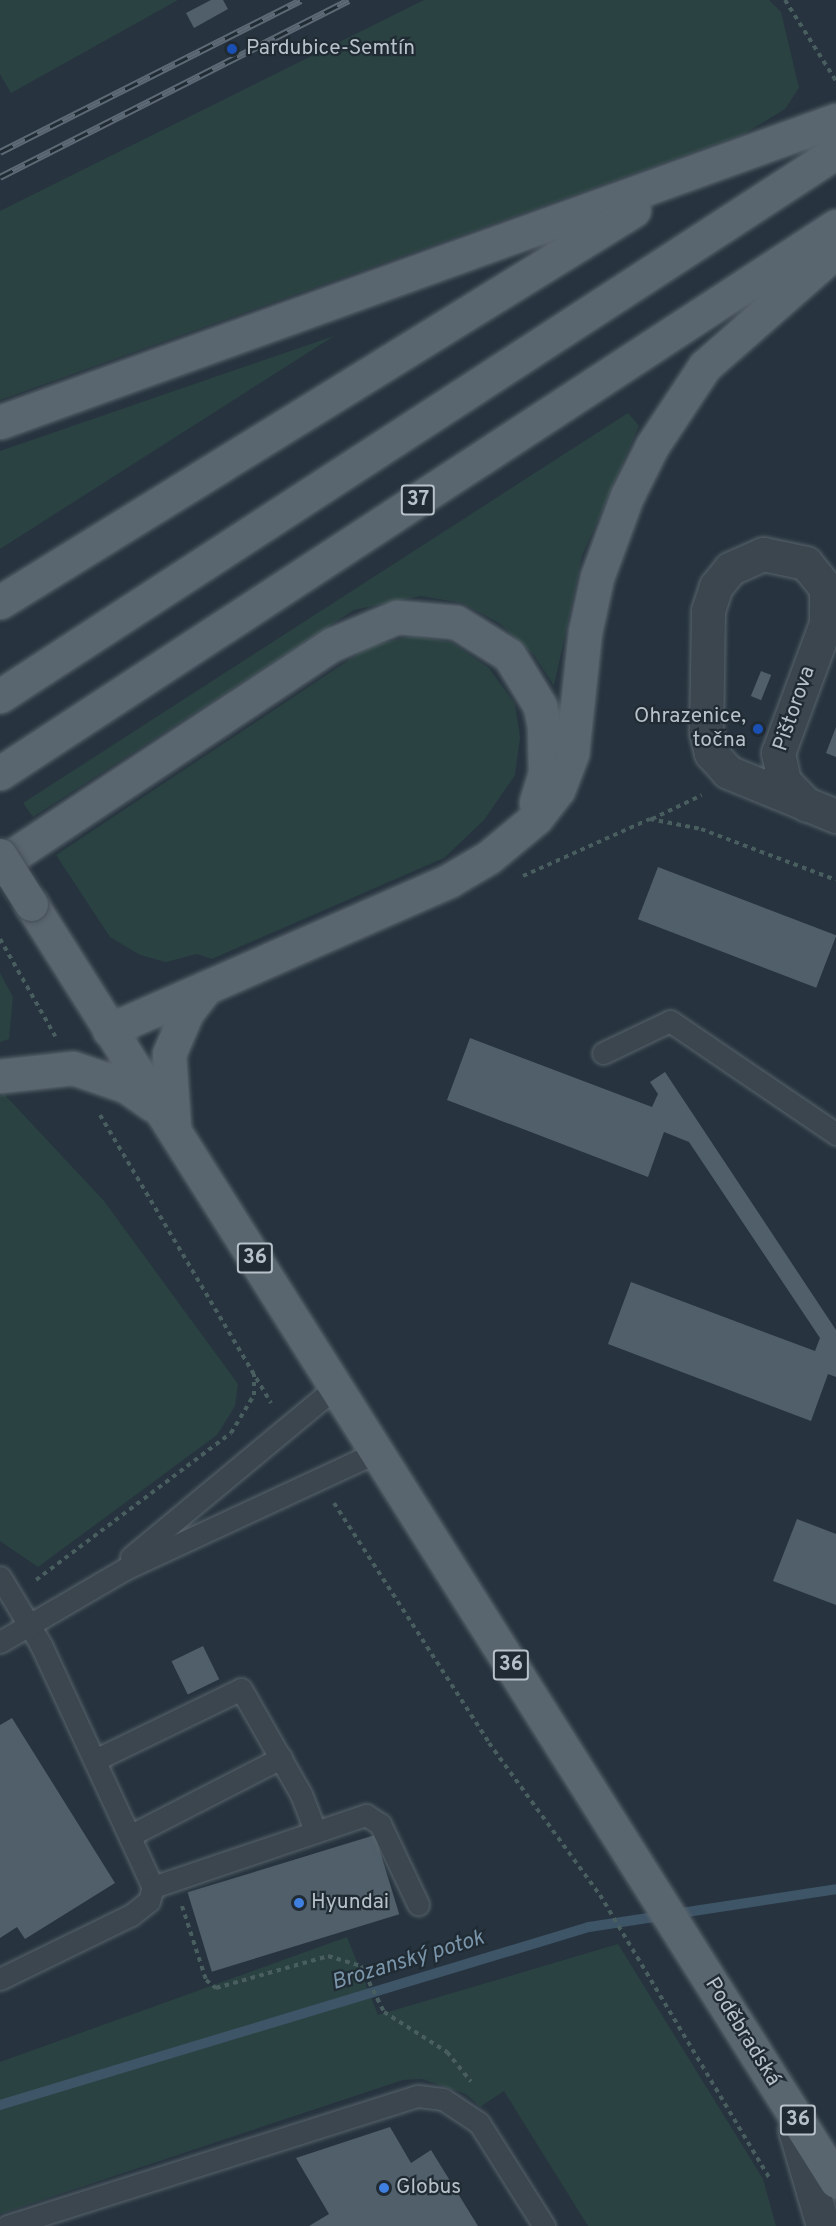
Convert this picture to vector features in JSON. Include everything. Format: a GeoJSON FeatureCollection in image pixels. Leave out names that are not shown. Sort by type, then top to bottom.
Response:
{"type":"FeatureCollection","features":[{"type":"Feature","properties":{"kind":"main road"},"geometry":{"type":"LineString","coordinates":[[0,422],[690,176],[836,120]]}},
{"type":"Feature","properties":{"kind":"main road"},"geometry":{"type":"LineString","coordinates":[[0,696],[836,152]]}},
{"type":"Feature","properties":{"kind":"main road"},"geometry":{"type":"LineString","coordinates":[[0,602],[690,176]]}},
{"type":"Feature","properties":{"kind":"main road","name":"37"},"geometry":{"type":"LineString","coordinates":[[0,773],[836,226]]}},
{"type":"Feature","properties":{"kind":"main road"},"geometry":{"type":"LineString","coordinates":[[109,1030],[450,880],[507,844],[546,806],[565,774],[578,732],[585,632],[597,577],[627,496],[652,446],[705,366],[836,251]]}},
{"type":"Feature","properties":{"kind":"main road"},"geometry":{"type":"LineString","coordinates":[[0,864],[333,644],[373,624],[407,617],[456,622],[487,636],[509,655],[540,706],[544,773],[529,817],[507,844]]}},
{"type":"Feature","properties":{"kind":"main road","name":"36"},"geometry":{"type":"LineString","coordinates":[[0,855],[377,1452]]}},
{"type":"Feature","properties":{"kind":"main road"},"geometry":{"type":"LineString","coordinates":[[174,1130],[169,1054],[187,1012],[206,988]]}},
{"type":"Feature","properties":{"kind":"main road"},"geometry":{"type":"LineString","coordinates":[[0,1076],[58,1067],[96,1074],[140,1095],[174,1130]]}},
{"type":"Feature","properties":{"kind":"main road","name":"Poděbradská"},"geometry":{"type":"LineString","coordinates":[[377,1452],[836,2181]]}},
{"type":"Feature","properties":{"kind":"street","name":"Pištorova"},"geometry":{"type":"LineString","coordinates":[[775,554],[794,557],[822,579],[829,598],[831,611],[778,762],[790,790],[825,812],[739,778],[711,753],[706,733],[707,623],[716,586],[746,559],[775,554]]}},
{"type":"Feature","properties":{"kind":"street"},"geometry":{"type":"LineString","coordinates":[[759,2059],[798,2134],[823,2226]]}},
{"type":"Feature","properties":{"kind":"lane"},"geometry":{"type":"LineString","coordinates":[[603,1053],[670,1021],[836,1134]]}},
{"type":"Feature","properties":{"kind":"lane"},"geometry":{"type":"LineString","coordinates":[[0,1642],[71,1598],[149,1543],[336,1387]]}},
{"type":"Feature","properties":{"kind":"lane"},"geometry":{"type":"LineString","coordinates":[[71,1598],[377,1452]]}},
{"type":"Feature","properties":{"kind":"lane"},"geometry":{"type":"LineString","coordinates":[[0,1979],[138,1910],[149,1901],[153,1887],[131,1835],[29,1624],[5,1585]]}},
{"type":"Feature","properties":{"kind":"lane"},"geometry":{"type":"LineString","coordinates":[[95,1760],[241,1689],[281,1758],[315,1831]]}},
{"type":"Feature","properties":{"kind":"lane"},"geometry":{"type":"LineString","coordinates":[[131,1835],[281,1758]]}},
{"type":"Feature","properties":{"kind":"lane"},"geometry":{"type":"LineString","coordinates":[[153,1887],[175,1882],[362,1815],[374,1817],[418,1904]]}},
{"type":"Feature","properties":{"kind":"lane"},"geometry":{"type":"LineString","coordinates":[[7,2226],[410,2098],[443,2099],[467,2110],[487,2132],[544,2226]]}},
{"type":"Feature","properties":{"kind":"path"},"geometry":{"type":"LineString","coordinates":[[785,0],[792,7],[836,81]]}},
{"type":"Feature","properties":{"kind":"path"},"geometry":{"type":"LineString","coordinates":[[516,879],[739,778]]}},
{"type":"Feature","properties":{"kind":"path"},"geometry":{"type":"LineString","coordinates":[[650,819],[701,829],[836,880]]}},
{"type":"Feature","properties":{"kind":"path"},"geometry":{"type":"LineString","coordinates":[[0,939],[58,1042]]}},
{"type":"Feature","properties":{"kind":"path"},"geometry":{"type":"LineString","coordinates":[[97,1111],[270,1400]]}},
{"type":"Feature","properties":{"kind":"path"},"geometry":{"type":"LineString","coordinates":[[5,1585],[55,1570],[231,1432],[254,1395],[254,1374]]}},
{"type":"Feature","properties":{"kind":"path"},"geometry":{"type":"LineString","coordinates":[[333,1500],[489,1743],[600,1895],[630,1942],[772,2185]]}},
{"type":"Feature","properties":{"kind":"path"},"geometry":{"type":"LineString","coordinates":[[175,1882],[206,1980],[216,1988],[328,1956],[363,1970],[384,2012],[466,2071],[474,2087],[467,2110]]}},
{"type":"Feature","properties":{"kind":"green space"},"geometry":{"type":"Polygon","coordinates":[[[0,0],[178,0],[11,93],[0,74],[0,0]]]}},
{"type":"Feature","properties":{"kind":"green space"},"geometry":{"type":"Polygon","coordinates":[[[424,0],[769,0],[781,12],[799,88],[785,109],[744,134],[0,400],[0,211],[424,0]]]}},
{"type":"Feature","properties":{"kind":"green space"},"geometry":{"type":"Polygon","coordinates":[[[334,336],[0,549],[0,451],[334,336]]]}},
{"type":"Feature","properties":{"kind":"green space"},"geometry":{"type":"Polygon","coordinates":[[[628,413],[639,426],[582,556],[554,686],[534,655],[499,623],[462,603],[421,596],[354,610],[33,817],[23,803],[628,413]]]}},
{"type":"Feature","properties":{"kind":"green space"},"geometry":{"type":"Polygon","coordinates":[[[412,636],[451,642],[489,668],[515,704],[520,737],[515,775],[484,820],[444,858],[212,959],[197,954],[166,962],[140,955],[110,937],[56,855],[370,646],[412,636]]]}},
{"type":"Feature","properties":{"kind":"green space"},"geometry":{"type":"Polygon","coordinates":[[[0,973],[13,997],[9,1039],[0,1042],[0,973]]]}},
{"type":"Feature","properties":{"kind":"green space"},"geometry":{"type":"Polygon","coordinates":[[[4,1094],[104,1201],[238,1384],[235,1406],[217,1435],[38,1567],[0,1541],[0,1096],[4,1094]]]}},
{"type":"Feature","properties":{"kind":"green space"},"geometry":{"type":"Polygon","coordinates":[[[347,1937],[378,2015],[618,1944],[763,2179],[776,2226],[588,2226],[504,2091],[480,2107],[466,2094],[422,2079],[403,2080],[0,2214],[0,2062],[347,1937]]]}},
{"type":"Feature","properties":{"kind":"building"},"geometry":{"type":"Polygon","coordinates":[[[211,0],[223,0],[228,9],[194,28],[186,13],[211,0]]]}},
{"type":"Feature","properties":{"kind":"building"},"geometry":{"type":"Polygon","coordinates":[[[761,671],[771,675],[761,700],[751,696],[761,671]]]}},
{"type":"Feature","properties":{"kind":"building"},"geometry":{"type":"Polygon","coordinates":[[[836,727],[836,757],[826,753],[836,727]]]}},
{"type":"Feature","properties":{"kind":"building"},"geometry":{"type":"Polygon","coordinates":[[[658,867],[836,935],[816,988],[638,919],[658,867]]]}},
{"type":"Feature","properties":{"kind":"building"},"geometry":{"type":"Polygon","coordinates":[[[470,1038],[652,1107],[658,1094],[650,1082],[665,1072],[836,1330],[836,1377],[828,1374],[811,1421],[608,1344],[631,1282],[815,1351],[820,1338],[689,1142],[664,1132],[648,1177],[447,1100],[470,1038]]]}},
{"type":"Feature","properties":{"kind":"building"},"geometry":{"type":"Polygon","coordinates":[[[797,1519],[836,1534],[836,1605],[773,1581],[797,1519]]]}},
{"type":"Feature","properties":{"kind":"building"},"geometry":{"type":"Polygon","coordinates":[[[203,1646],[219,1679],[188,1695],[172,1661],[203,1646]]]}},
{"type":"Feature","properties":{"kind":"building"},"geometry":{"type":"Polygon","coordinates":[[[12,1718],[115,1883],[25,1939],[17,1927],[0,1938],[0,1725],[12,1718]]]}},
{"type":"Feature","properties":{"kind":"building"},"geometry":{"type":"Polygon","coordinates":[[[375,1835],[399,1914],[212,1972],[188,1892],[375,1835]]]}},
{"type":"Feature","properties":{"kind":"building","name":"Globus"},"geometry":{"type":"Polygon","coordinates":[[[390,2127],[411,2163],[431,2150],[478,2226],[309,2226],[329,2214],[296,2158],[390,2127]]]}},
{"type":"Feature","properties":{"kind":"waterway","name":"Brozanský potok"},"geometry":{"type":"LineString","coordinates":[[0,2105],[589,1927],[836,1889]]}},
{"type":"Feature","properties":{"kind":"railway"},"geometry":{"type":"LineString","coordinates":[[0,152],[301,0]]}},
{"type":"Feature","properties":{"kind":"railway"},"geometry":{"type":"LineString","coordinates":[[0,177],[349,0]]}},
{"type":"Feature","properties":{"kind":"place","name":"Pardubice-Semtín"},"geometry":{"type":"Point","coordinates":[232,49]}},
{"type":"Feature","properties":{"kind":"place","name":"Ohrazenice, točna"},"geometry":{"type":"Point","coordinates":[758,729]}},
{"type":"Feature","properties":{"kind":"place","name":"Hyundai"},"geometry":{"type":"Point","coordinates":[299,1903]}},
{"type":"Feature","properties":{"kind":"place","name":"Globus"},"geometry":{"type":"Point","coordinates":[384,2188]}}]}
